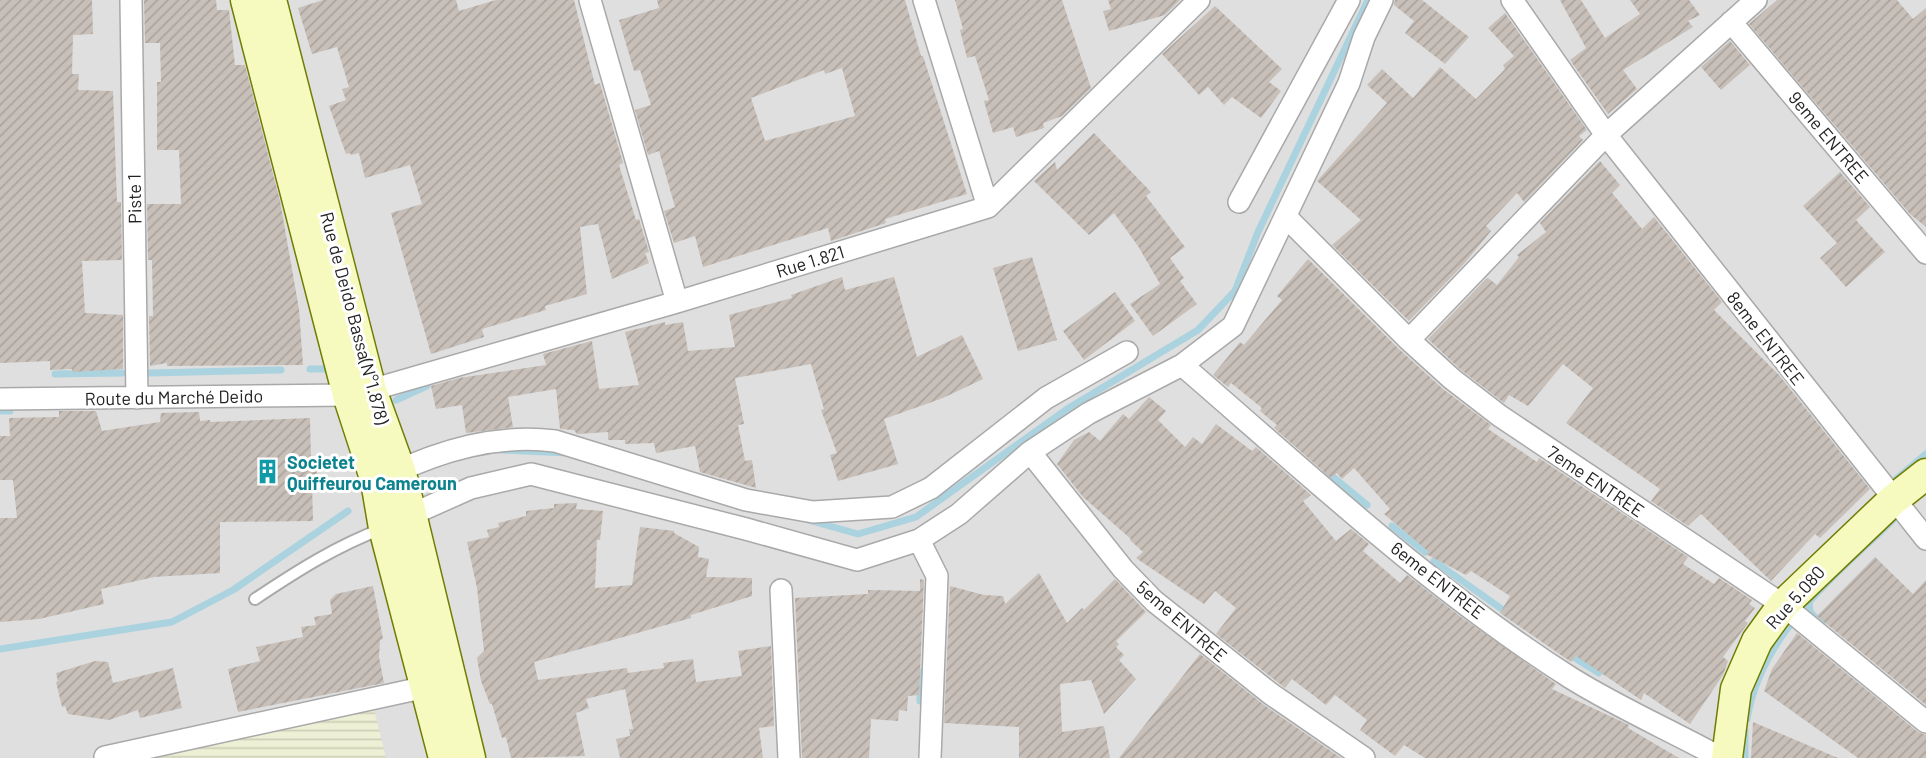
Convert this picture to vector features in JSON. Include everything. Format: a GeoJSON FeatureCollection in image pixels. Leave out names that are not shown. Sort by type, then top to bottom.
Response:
{"type":"FeatureCollection","features":[{"type":"Feature","properties":{"kind":"main road","name":"Rue de Deido Bassa(N°1.878)"},"geometry":{"type":"LineString","coordinates":[[246,0],[359,392],[388,475],[411,514],[470,758]]}},
{"type":"Feature","properties":{"kind":"main road","name":"Rue de Deido Bassa(N°1.878)"},"geometry":{"type":"LineString","coordinates":[[272,0],[359,392]]}},
{"type":"Feature","properties":{"kind":"main road","name":"Rue 5.080"},"geometry":{"type":"LineString","coordinates":[[1727,758],[1736,689],[1757,641],[1783,605],[1893,500],[1926,474]]}},
{"type":"Feature","properties":{"kind":"main road","name":"Rue de Deido Bassa(N°1.878)"},"geometry":{"type":"LineString","coordinates":[[388,475],[384,528],[444,758]]}},
{"type":"Feature","properties":{"kind":"street","name":"Piste 1"},"geometry":{"type":"LineString","coordinates":[[131,0],[137,398]]}},
{"type":"Feature","properties":{"kind":"street"},"geometry":{"type":"LineString","coordinates":[[590,0],[677,302]]}},
{"type":"Feature","properties":{"kind":"street"},"geometry":{"type":"LineString","coordinates":[[925,0],[988,207]]}},
{"type":"Feature","properties":{"kind":"street","name":"Rue 1.821"},"geometry":{"type":"LineString","coordinates":[[359,392],[677,302],[988,207],[1199,0]]}},
{"type":"Feature","properties":{"kind":"street"},"geometry":{"type":"LineString","coordinates":[[1239,202],[1349,0]]}},
{"type":"Feature","properties":{"kind":"street"},"geometry":{"type":"LineString","coordinates":[[384,528],[471,488],[531,474],[746,529],[857,561],[919,540],[959,514],[1030,452],[1089,413],[1182,365],[1233,326],[1349,83],[1364,37],[1382,0]]}},
{"type":"Feature","properties":{"kind":"street","name":"8eme ENTREE"},"geometry":{"type":"LineString","coordinates":[[1511,0],[1606,135],[1926,539]]}},
{"type":"Feature","properties":{"kind":"street"},"geometry":{"type":"LineString","coordinates":[[1409,340],[1606,135],[1756,0]]}},
{"type":"Feature","properties":{"kind":"street","name":"9eme ENTREE"},"geometry":{"type":"LineString","coordinates":[[1731,22],[1926,253]]}},
{"type":"Feature","properties":{"kind":"street","name":"7eme ENTREE"},"geometry":{"type":"LineString","coordinates":[[1286,216],[1409,340],[1452,379],[1500,416],[1783,605],[1926,722]]}},
{"type":"Feature","properties":{"kind":"street"},"geometry":{"type":"LineString","coordinates":[[388,475],[447,450],[526,437],[555,441],[746,500],[813,512],[892,508],[931,488],[1046,398],[1127,352]]}},
{"type":"Feature","properties":{"kind":"street","name":"6eme ENTREE"},"geometry":{"type":"LineString","coordinates":[[1182,365],[1413,563],[1522,644],[1573,679],[1721,758]]}},
{"type":"Feature","properties":{"kind":"street","name":"Route du Marché Deido"},"geometry":{"type":"LineString","coordinates":[[0,399],[359,392]]}},
{"type":"Feature","properties":{"kind":"street","name":"5eme ENTREE"},"geometry":{"type":"LineString","coordinates":[[1030,452],[1123,569],[1154,601],[1271,694],[1364,758]]}},
{"type":"Feature","properties":{"kind":"street"},"geometry":{"type":"LineString","coordinates":[[919,540],[937,576],[930,758]]}},
{"type":"Feature","properties":{"kind":"street"},"geometry":{"type":"LineString","coordinates":[[781,590],[789,758]]}},
{"type":"Feature","properties":{"kind":"street"},"geometry":{"type":"LineString","coordinates":[[105,757],[426,687]]}},
{"type":"Feature","properties":{"kind":"lane"},"geometry":{"type":"LineString","coordinates":[[255,599],[311,562],[350,541],[384,528]]}},
{"type":"Feature","properties":{"kind":"shaded area"},"geometry":{"type":"Polygon","coordinates":[[[0,0],[1926,0],[1926,758],[0,758],[0,0]]]}},
{"type":"Feature","properties":{"kind":"green space"},"geometry":{"type":"Polygon","coordinates":[[[374,709],[386,758],[141,758],[374,709]]]}},
{"type":"Feature","properties":{"kind":"building"},"geometry":{"type":"Polygon","coordinates":[[[0,0],[92,0],[93,34],[73,35],[72,74],[79,74],[78,90],[113,91],[122,260],[82,261],[85,313],[123,315],[123,369],[72,372],[72,369],[50,370],[50,361],[0,363],[0,0]]]}},
{"type":"Feature","properties":{"kind":"building"},"geometry":{"type":"Polygon","coordinates":[[[144,0],[216,0],[217,10],[229,10],[235,65],[245,65],[280,201],[299,309],[303,365],[167,366],[167,363],[150,366],[152,260],[148,260],[147,204],[181,204],[179,150],[157,150],[160,43],[145,43],[144,0]]]}},
{"type":"Feature","properties":{"kind":"building"},"geometry":{"type":"Polygon","coordinates":[[[323,0],[456,0],[459,11],[496,0],[574,0],[595,85],[600,83],[623,163],[619,165],[636,220],[639,219],[649,252],[645,253],[649,263],[612,279],[598,224],[580,227],[587,294],[545,306],[546,310],[482,329],[484,337],[431,354],[391,213],[422,204],[410,165],[365,178],[359,153],[346,154],[329,106],[346,100],[342,89],[349,87],[337,47],[312,54],[298,8],[323,0]]]}},
{"type":"Feature","properties":{"kind":"building"},"geometry":{"type":"Polygon","coordinates":[[[657,0],[905,0],[967,194],[885,219],[886,223],[831,241],[828,228],[703,267],[695,236],[674,243],[664,211],[675,207],[659,151],[648,155],[635,110],[651,105],[640,70],[634,71],[619,20],[659,8],[657,0]],[[842,68],[825,74],[824,70],[751,98],[765,141],[855,116],[842,68]]]}},
{"type":"Feature","properties":{"kind":"building"},"geometry":{"type":"Polygon","coordinates":[[[955,0],[1062,0],[1091,88],[1062,116],[1043,123],[1044,128],[1016,137],[1013,127],[993,133],[984,101],[989,100],[975,56],[967,58],[955,0]]]}},
{"type":"Feature","properties":{"kind":"building"},"geometry":{"type":"Polygon","coordinates":[[[1108,0],[1180,0],[1165,15],[1109,31],[1103,11],[1111,9],[1108,0]]]}},
{"type":"Feature","properties":{"kind":"building"},"geometry":{"type":"Polygon","coordinates":[[[1395,0],[1422,0],[1469,37],[1445,64],[1405,33],[1414,21],[1394,5],[1395,0]]]}},
{"type":"Feature","properties":{"kind":"building"},"geometry":{"type":"Polygon","coordinates":[[[1560,0],[1581,0],[1605,38],[1640,14],[1630,0],[1689,0],[1700,15],[1688,21],[1693,27],[1623,70],[1637,89],[1608,114],[1570,60],[1586,48],[1560,0]]]}},
{"type":"Feature","properties":{"kind":"building"},"geometry":{"type":"Polygon","coordinates":[[[1777,0],[1897,0],[1913,19],[1926,8],[1926,227],[1910,214],[1749,24],[1777,0]]]}},
{"type":"Feature","properties":{"kind":"building"},"geometry":{"type":"Polygon","coordinates":[[[1215,6],[1282,69],[1269,82],[1281,91],[1261,118],[1232,97],[1224,105],[1208,87],[1199,95],[1162,54],[1215,6]]]}},
{"type":"Feature","properties":{"kind":"building"},"geometry":{"type":"Polygon","coordinates":[[[1505,13],[1587,130],[1579,136],[1583,140],[1524,202],[1517,193],[1486,226],[1491,231],[1463,265],[1409,321],[1332,245],[1361,220],[1317,181],[1387,103],[1367,85],[1382,69],[1413,98],[1440,67],[1476,99],[1505,69],[1503,65],[1514,56],[1488,28],[1505,13]]]}},
{"type":"Feature","properties":{"kind":"building"},"geometry":{"type":"Polygon","coordinates":[[[1730,41],[1750,65],[1721,90],[1701,67],[1730,41]]]}},
{"type":"Feature","properties":{"kind":"building"},"geometry":{"type":"Polygon","coordinates":[[[1094,133],[1151,192],[1146,196],[1185,247],[1170,258],[1184,278],[1180,281],[1197,304],[1153,336],[1130,304],[1160,284],[1138,246],[1114,213],[1089,235],[1034,181],[1055,162],[1057,170],[1094,133]]]}},
{"type":"Feature","properties":{"kind":"building"},"geometry":{"type":"Polygon","coordinates":[[[1600,161],[1620,185],[1612,193],[1642,229],[1654,217],[1722,302],[1714,310],[1779,375],[1870,489],[1820,538],[1815,534],[1771,581],[1701,514],[1688,526],[1651,501],[1660,489],[1566,423],[1593,388],[1563,364],[1528,406],[1509,395],[1504,403],[1460,369],[1428,339],[1486,279],[1497,285],[1519,257],[1517,255],[1546,232],[1540,223],[1600,161]]]}},
{"type":"Feature","properties":{"kind":"building"},"geometry":{"type":"Polygon","coordinates":[[[1840,172],[1870,207],[1856,220],[1885,252],[1846,287],[1820,258],[1837,243],[1803,206],[1840,172]]]}},
{"type":"Feature","properties":{"kind":"building"},"geometry":{"type":"Polygon","coordinates":[[[1032,257],[1057,340],[1018,351],[993,268],[1032,257]]]}},
{"type":"Feature","properties":{"kind":"building"},"geometry":{"type":"Polygon","coordinates":[[[1308,259],[1400,350],[1443,389],[1491,425],[1488,429],[1537,462],[1539,458],[1688,557],[1683,564],[1714,584],[1719,578],[1752,600],[1749,604],[1755,608],[1745,621],[1748,623],[1723,657],[1728,661],[1723,675],[1690,724],[1644,693],[1641,700],[1576,656],[1571,662],[1500,613],[1510,596],[1471,571],[1466,575],[1426,554],[1429,552],[1384,514],[1390,509],[1354,468],[1342,479],[1337,473],[1331,478],[1274,428],[1277,425],[1260,411],[1262,408],[1231,383],[1228,387],[1213,375],[1240,342],[1244,345],[1282,300],[1277,296],[1308,259]]]}},
{"type":"Feature","properties":{"kind":"building"},"geometry":{"type":"Polygon","coordinates":[[[842,277],[845,290],[894,277],[917,357],[962,335],[983,379],[943,398],[884,419],[898,464],[838,481],[830,455],[837,453],[821,410],[824,409],[811,364],[735,378],[744,424],[738,425],[745,461],[752,460],[756,488],[700,472],[695,446],[656,453],[654,443],[625,444],[625,440],[608,440],[608,432],[577,434],[574,430],[560,429],[556,389],[508,397],[513,427],[466,433],[462,405],[436,409],[431,386],[459,378],[546,365],[543,354],[592,341],[599,389],[639,385],[625,332],[665,322],[665,325],[683,322],[688,351],[735,347],[729,315],[792,298],[791,295],[842,277]]]}},
{"type":"Feature","properties":{"kind":"building"},"geometry":{"type":"Polygon","coordinates":[[[1115,292],[1135,321],[1084,360],[1063,331],[1115,292]]]}},
{"type":"Feature","properties":{"kind":"building"},"geometry":{"type":"Polygon","coordinates":[[[1149,397],[1166,411],[1158,420],[1185,447],[1193,437],[1202,444],[1216,424],[1252,451],[1256,447],[1311,495],[1303,501],[1336,541],[1351,529],[1369,544],[1363,551],[1400,583],[1407,575],[1556,684],[1552,689],[1629,725],[1628,728],[1679,758],[1425,758],[1404,745],[1395,756],[1360,730],[1367,720],[1335,695],[1326,705],[1292,679],[1285,688],[1216,634],[1236,608],[1215,591],[1204,604],[1136,558],[1143,552],[1083,497],[1057,464],[1074,440],[1089,432],[1100,441],[1123,414],[1129,419],[1149,397]]]}},
{"type":"Feature","properties":{"kind":"building"},"geometry":{"type":"Polygon","coordinates":[[[59,411],[96,411],[102,431],[160,422],[161,413],[199,412],[200,421],[210,422],[310,418],[311,460],[316,460],[318,482],[312,482],[313,521],[220,522],[220,573],[154,577],[101,589],[104,604],[39,619],[0,622],[0,518],[17,518],[13,480],[0,480],[0,436],[10,436],[9,418],[59,417],[59,411]]]}},
{"type":"Feature","properties":{"kind":"building"},"geometry":{"type":"Polygon","coordinates":[[[577,503],[576,509],[603,511],[600,540],[597,540],[595,588],[632,585],[640,527],[674,531],[699,547],[698,557],[709,559],[706,577],[752,578],[752,596],[691,615],[691,618],[534,662],[538,680],[627,668],[628,673],[664,668],[663,663],[693,659],[696,682],[742,676],[738,651],[771,646],[774,726],[759,728],[763,758],[620,758],[616,739],[630,736],[629,729],[633,729],[625,689],[586,699],[589,708],[576,713],[585,756],[511,758],[506,737],[502,738],[492,704],[481,681],[477,658],[484,651],[477,588],[467,542],[489,537],[487,530],[499,527],[498,523],[526,516],[526,511],[554,508],[554,504],[577,503]]]}},
{"type":"Feature","properties":{"kind":"building"},"geometry":{"type":"Polygon","coordinates":[[[1875,557],[1913,594],[1926,580],[1926,705],[1817,616],[1875,557]]]}},
{"type":"Feature","properties":{"kind":"building"},"geometry":{"type":"Polygon","coordinates":[[[1039,573],[1067,623],[1115,579],[1146,612],[1116,641],[1119,644],[1116,647],[1124,655],[1119,660],[1136,679],[1104,714],[1091,680],[1060,684],[1062,732],[1104,726],[1110,758],[1019,758],[1019,727],[944,723],[950,586],[984,595],[1003,596],[1005,604],[1039,573]]]}},
{"type":"Feature","properties":{"kind":"building"},"geometry":{"type":"Polygon","coordinates":[[[920,579],[924,580],[919,695],[908,696],[907,711],[899,710],[898,721],[871,719],[869,758],[802,758],[795,598],[868,594],[868,590],[920,591],[920,579]]]}},
{"type":"Feature","properties":{"kind":"building"},"geometry":{"type":"Polygon","coordinates":[[[373,586],[383,639],[380,640],[379,657],[384,683],[238,712],[228,669],[260,661],[256,647],[303,637],[301,627],[316,625],[314,617],[332,614],[330,600],[336,594],[373,586]]]}},
{"type":"Feature","properties":{"kind":"building"},"geometry":{"type":"Polygon","coordinates":[[[1797,633],[1918,732],[1926,735],[1926,758],[1858,758],[1764,691],[1772,669],[1797,633]]]}},
{"type":"Feature","properties":{"kind":"building"},"geometry":{"type":"Polygon","coordinates":[[[1200,654],[1264,705],[1341,758],[1119,758],[1200,654]]]}},
{"type":"Feature","properties":{"kind":"building"},"geometry":{"type":"Polygon","coordinates":[[[95,661],[108,662],[113,683],[173,668],[182,708],[140,718],[138,710],[109,720],[68,714],[65,706],[62,707],[56,673],[95,661]]]}},
{"type":"Feature","properties":{"kind":"building"},"geometry":{"type":"Polygon","coordinates":[[[1753,722],[1838,758],[1751,758],[1753,722]]]}},
{"type":"Feature","properties":{"kind":"waterway"},"geometry":{"type":"LineString","coordinates":[[808,520],[858,534],[916,517],[1067,409],[1198,330],[1235,291],[1258,232],[1368,0]]}},
{"type":"Feature","properties":{"kind":"waterway"},"geometry":{"type":"LineString","coordinates":[[310,369],[325,369],[328,362]]}},
{"type":"Feature","properties":{"kind":"waterway"},"geometry":{"type":"LineString","coordinates":[[150,373],[281,370]]}},
{"type":"Feature","properties":{"kind":"waterway"},"geometry":{"type":"LineString","coordinates":[[55,374],[122,373]]}},
{"type":"Feature","properties":{"kind":"waterway"},"geometry":{"type":"LineString","coordinates":[[396,400],[427,386]]}},
{"type":"Feature","properties":{"kind":"waterway"},"geometry":{"type":"LineString","coordinates":[[0,411],[10,411]]}},
{"type":"Feature","properties":{"kind":"waterway"},"geometry":{"type":"LineString","coordinates":[[502,450],[567,453]]}},
{"type":"Feature","properties":{"kind":"waterway"},"geometry":{"type":"LineString","coordinates":[[1887,487],[1926,454]]}},
{"type":"Feature","properties":{"kind":"waterway"},"geometry":{"type":"LineString","coordinates":[[1327,472],[1367,505]]}},
{"type":"Feature","properties":{"kind":"waterway"},"geometry":{"type":"LineString","coordinates":[[0,649],[172,622],[233,590],[348,511]]}},
{"type":"Feature","properties":{"kind":"waterway"},"geometry":{"type":"LineString","coordinates":[[1747,719],[1755,688],[1784,633],[1824,586],[1893,520]]}},
{"type":"Feature","properties":{"kind":"waterway"},"geometry":{"type":"LineString","coordinates":[[1392,526],[1425,552]]}},
{"type":"Feature","properties":{"kind":"waterway"},"geometry":{"type":"LineString","coordinates":[[1434,561],[1506,612]]}},
{"type":"Feature","properties":{"kind":"waterway"},"geometry":{"type":"LineString","coordinates":[[1809,602],[1810,612],[1822,624]]}},
{"type":"Feature","properties":{"kind":"waterway"},"geometry":{"type":"LineString","coordinates":[[1567,653],[1599,673]]}},
{"type":"Feature","properties":{"kind":"waterway"},"geometry":{"type":"LineString","coordinates":[[920,672],[920,701]]}},
{"type":"Feature","properties":{"kind":"waterway"},"geometry":{"type":"LineString","coordinates":[[1745,731],[1745,758]]}},
{"type":"Feature","properties":{"kind":"place","name":"Societet Quiffeurou Cameroun"},"geometry":{"type":"Point","coordinates":[267,472]}}]}
